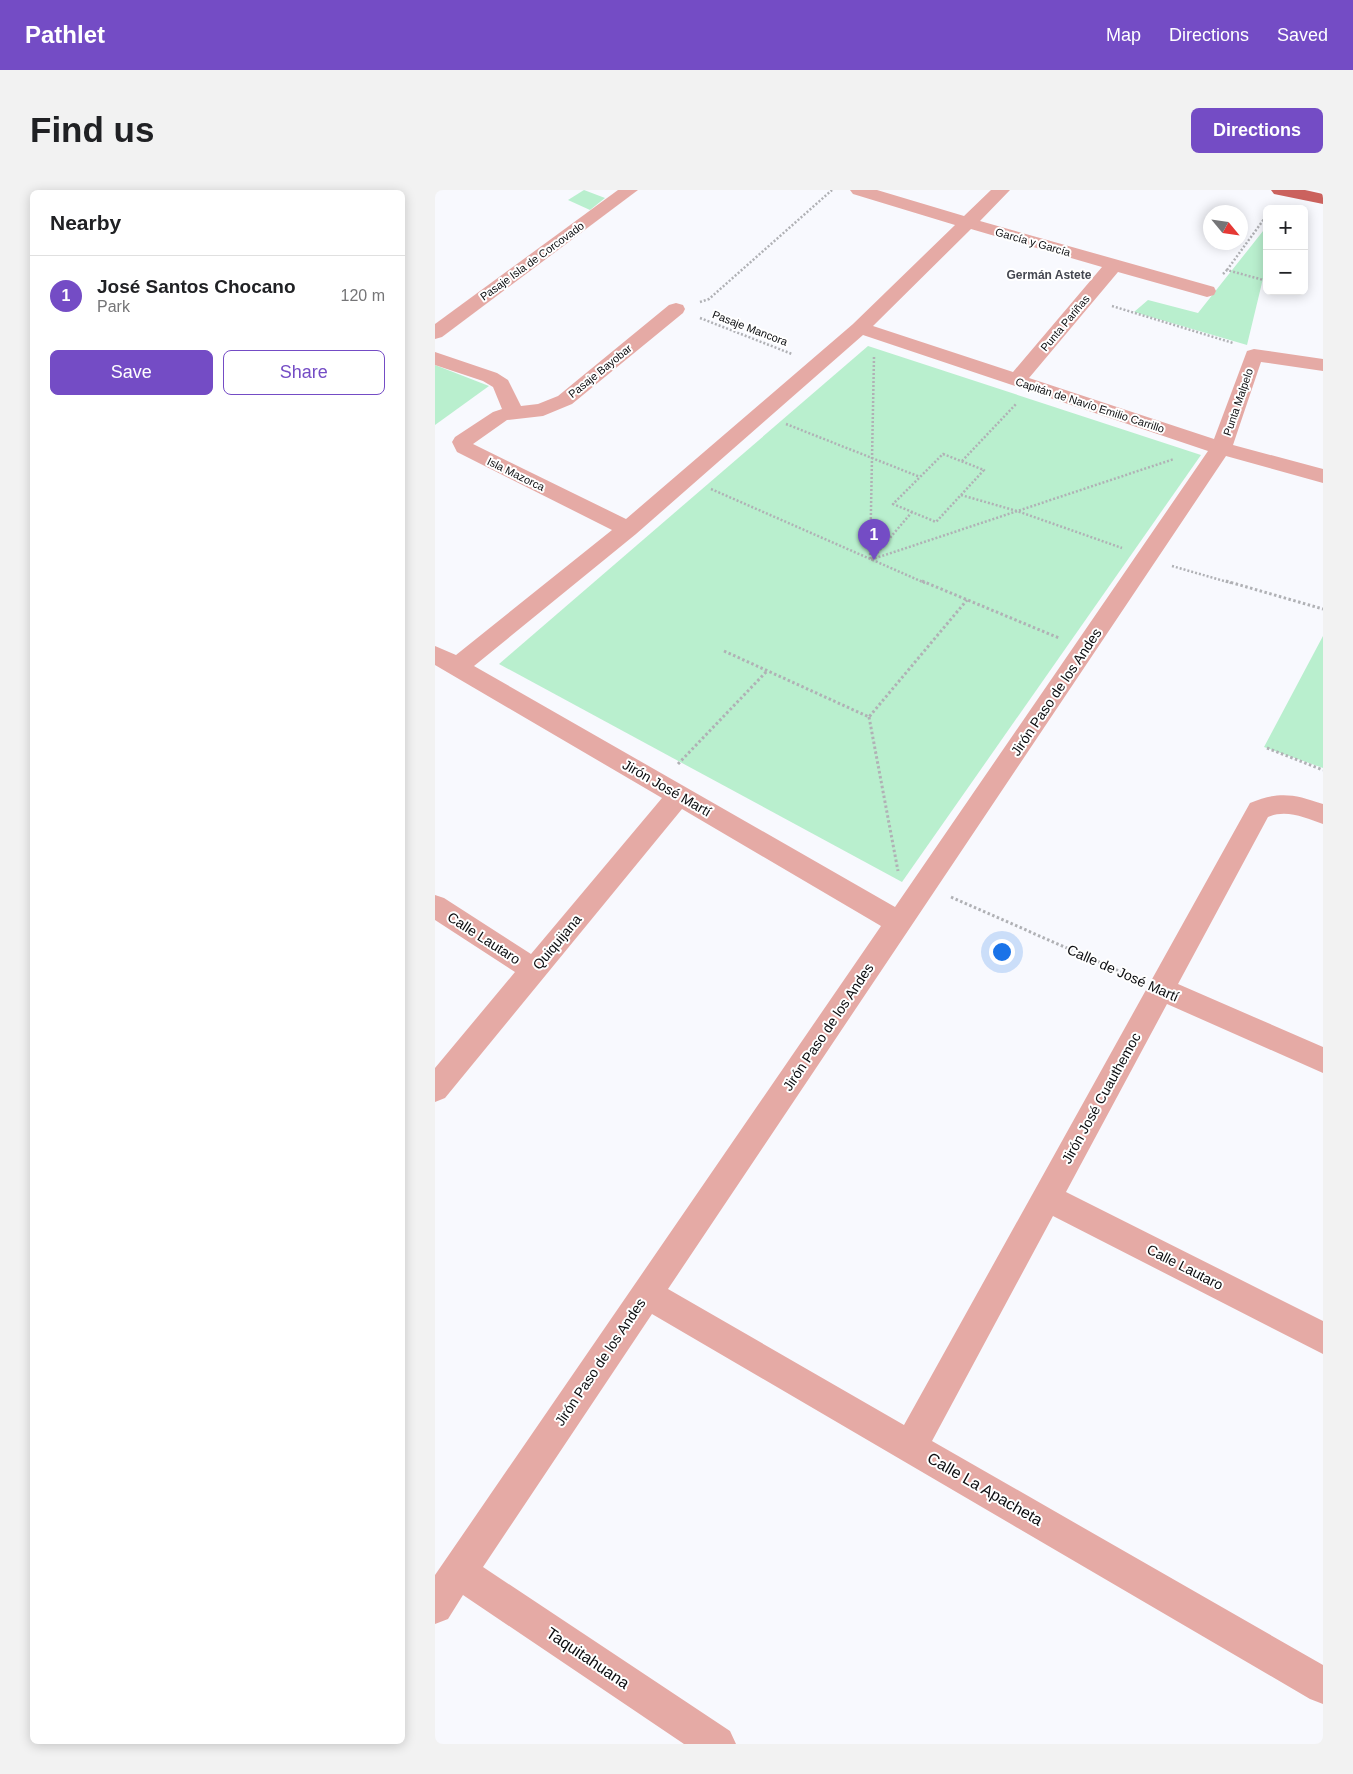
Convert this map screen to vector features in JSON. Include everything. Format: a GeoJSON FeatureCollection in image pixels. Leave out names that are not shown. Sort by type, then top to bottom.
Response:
{"type":"FeatureCollection","features":[{"type":"Feature","properties":{"kind":"main road"},"geometry":{"type":"LineString","coordinates":[[1280,190],[1323,199]]}},
{"type":"Feature","properties":{"kind":"street","name":"Pasaje Isla de Corcovado"},"geometry":{"type":"LineString","coordinates":[[435,332],[629,190]]}},
{"type":"Feature","properties":{"kind":"street","name":"García y García"},"geometry":{"type":"LineString","coordinates":[[859,190],[1207,291]]}},
{"type":"Feature","properties":{"kind":"street"},"geometry":{"type":"LineString","coordinates":[[457,667],[628,529],[819,364],[867,331],[1001,190]]}},
{"type":"Feature","properties":{"kind":"street","name":"Punta Pariñas"},"geometry":{"type":"LineString","coordinates":[[1025,384],[1085,298],[1114,265]]}},
{"type":"Feature","properties":{"kind":"street","name":"Pasaje Bayobar"},"geometry":{"type":"LineString","coordinates":[[513,412],[543,410],[565,400],[676,309]]}},
{"type":"Feature","properties":{"kind":"street","name":"Capitán de Navío Emilio Carrillo"},"geometry":{"type":"LineString","coordinates":[[867,331],[1217,447],[1323,476]]}},
{"type":"Feature","properties":{"kind":"street","name":"Punta Malpelo"},"geometry":{"type":"LineString","coordinates":[[1217,447],[1254,355],[1323,365]]}},
{"type":"Feature","properties":{"kind":"street"},"geometry":{"type":"LineString","coordinates":[[435,358],[490,377],[501,384],[513,412]]}},
{"type":"Feature","properties":{"kind":"street","name":"Isla Mazorca"},"geometry":{"type":"LineString","coordinates":[[513,412],[500,416],[462,442],[464,447],[628,529]]}},
{"type":"Feature","properties":{"kind":"street","name":"Jirón Paso de los Andes"},"geometry":{"type":"LineString","coordinates":[[435,1606],[1148,557],[1217,447]]}},
{"type":"Feature","properties":{"kind":"street","name":"Jirón José Martí"},"geometry":{"type":"LineString","coordinates":[[435,654],[669,790],[902,918]]}},
{"type":"Feature","properties":{"kind":"street","name":"Quiquijana"},"geometry":{"type":"LineString","coordinates":[[435,1089],[534,970],[669,790]]}},
{"type":"Feature","properties":{"kind":"street","name":"Jirón José Cuauthemoc"},"geometry":{"type":"LineString","coordinates":[[911,1446],[1259,810],[1272,804],[1296,804],[1323,814]]}},
{"type":"Feature","properties":{"kind":"street","name":"Calle Lautaro"},"geometry":{"type":"LineString","coordinates":[[435,906],[534,970]]}},
{"type":"Feature","properties":{"kind":"street","name":"Calle de José Martí"},"geometry":{"type":"LineString","coordinates":[[1161,989],[1323,1060]]}},
{"type":"Feature","properties":{"kind":"street","name":"Calle Lautaro"},"geometry":{"type":"LineString","coordinates":[[1046,1197],[1323,1338]]}},
{"type":"Feature","properties":{"kind":"street","name":"Calle La Apacheta"},"geometry":{"type":"LineString","coordinates":[[647,1294],[1323,1686]]}},
{"type":"Feature","properties":{"kind":"street","name":"Taquitahuana"},"geometry":{"type":"LineString","coordinates":[[458,1571],[717,1744]]}},
{"type":"Feature","properties":{"kind":"path"},"geometry":{"type":"LineString","coordinates":[[676,309],[709,299],[832,190]]}},
{"type":"Feature","properties":{"kind":"path"},"geometry":{"type":"LineString","coordinates":[[1207,291],[1227,270],[1263,220]]}},
{"type":"Feature","properties":{"kind":"path"},"geometry":{"type":"LineString","coordinates":[[1227,270],[1263,280]]}},
{"type":"Feature","properties":{"kind":"path"},"geometry":{"type":"LineString","coordinates":[[1085,298],[1236,344]]}},
{"type":"Feature","properties":{"kind":"path","name":"Pasaje Mancora"},"geometry":{"type":"LineString","coordinates":[[676,309],[819,364]]}},
{"type":"Feature","properties":{"kind":"path"},"geometry":{"type":"LineString","coordinates":[[867,331],[873,458],[870,560]]}},
{"type":"Feature","properties":{"kind":"path"},"geometry":{"type":"LineString","coordinates":[[962,461],[1025,384]]}},
{"type":"Feature","properties":{"kind":"path"},"geometry":{"type":"LineString","coordinates":[[761,414],[920,476]]}},
{"type":"Feature","properties":{"kind":"path"},"geometry":{"type":"LineString","coordinates":[[870,560],[1217,447]]}},
{"type":"Feature","properties":{"kind":"path"},"geometry":{"type":"LineString","coordinates":[[943,454],[962,461],[984,470],[935,522],[893,504],[943,454]]}},
{"type":"Feature","properties":{"kind":"path"},"geometry":{"type":"LineString","coordinates":[[687,478],[870,560],[1085,649]]}},
{"type":"Feature","properties":{"kind":"path"},"geometry":{"type":"LineString","coordinates":[[961,495],[1017,512],[1175,567],[1323,609]]}},
{"type":"Feature","properties":{"kind":"path"},"geometry":{"type":"LineString","coordinates":[[870,560],[911,512]]}},
{"type":"Feature","properties":{"kind":"path"},"geometry":{"type":"LineString","coordinates":[[902,918],[869,717],[967,600]]}},
{"type":"Feature","properties":{"kind":"path"},"geometry":{"type":"LineString","coordinates":[[724,651],[869,717]]}},
{"type":"Feature","properties":{"kind":"path"},"geometry":{"type":"LineString","coordinates":[[669,790],[767,670]]}},
{"type":"Feature","properties":{"kind":"path"},"geometry":{"type":"LineString","coordinates":[[1267,748],[1323,770]]}},
{"type":"Feature","properties":{"kind":"path","name":"Calle de José Martí"},"geometry":{"type":"LineString","coordinates":[[924,886],[1161,989]]}},
{"type":"Feature","properties":{"kind":"green space"},"geometry":{"type":"Polygon","coordinates":[[[584,190],[605,198],[590,210],[568,200],[584,190]]]}},
{"type":"Feature","properties":{"kind":"green space"},"geometry":{"type":"Polygon","coordinates":[[[1263,231],[1263,279],[1247,345],[1134,312],[1148,300],[1198,313],[1263,231]]]}},
{"type":"Feature","properties":{"kind":"green space"},"geometry":{"type":"Polygon","coordinates":[[[868,346],[1201,455],[902,882],[499,664],[868,346]]]}},
{"type":"Feature","properties":{"kind":"green space"},"geometry":{"type":"Polygon","coordinates":[[[435,365],[489,386],[435,425],[435,365]]]}},
{"type":"Feature","properties":{"kind":"green space"},"geometry":{"type":"Polygon","coordinates":[[[1323,636],[1323,768],[1264,747],[1323,636]]]}},
{"type":"Feature","properties":{"kind":"place","name":"José Santos Chocano"},"geometry":{"type":"Point","coordinates":[874,560]}},
{"type":"Feature","properties":{"kind":"district","name":"Germán Astete"},"geometry":{"type":"Point","coordinates":[1049,275]}}]}
